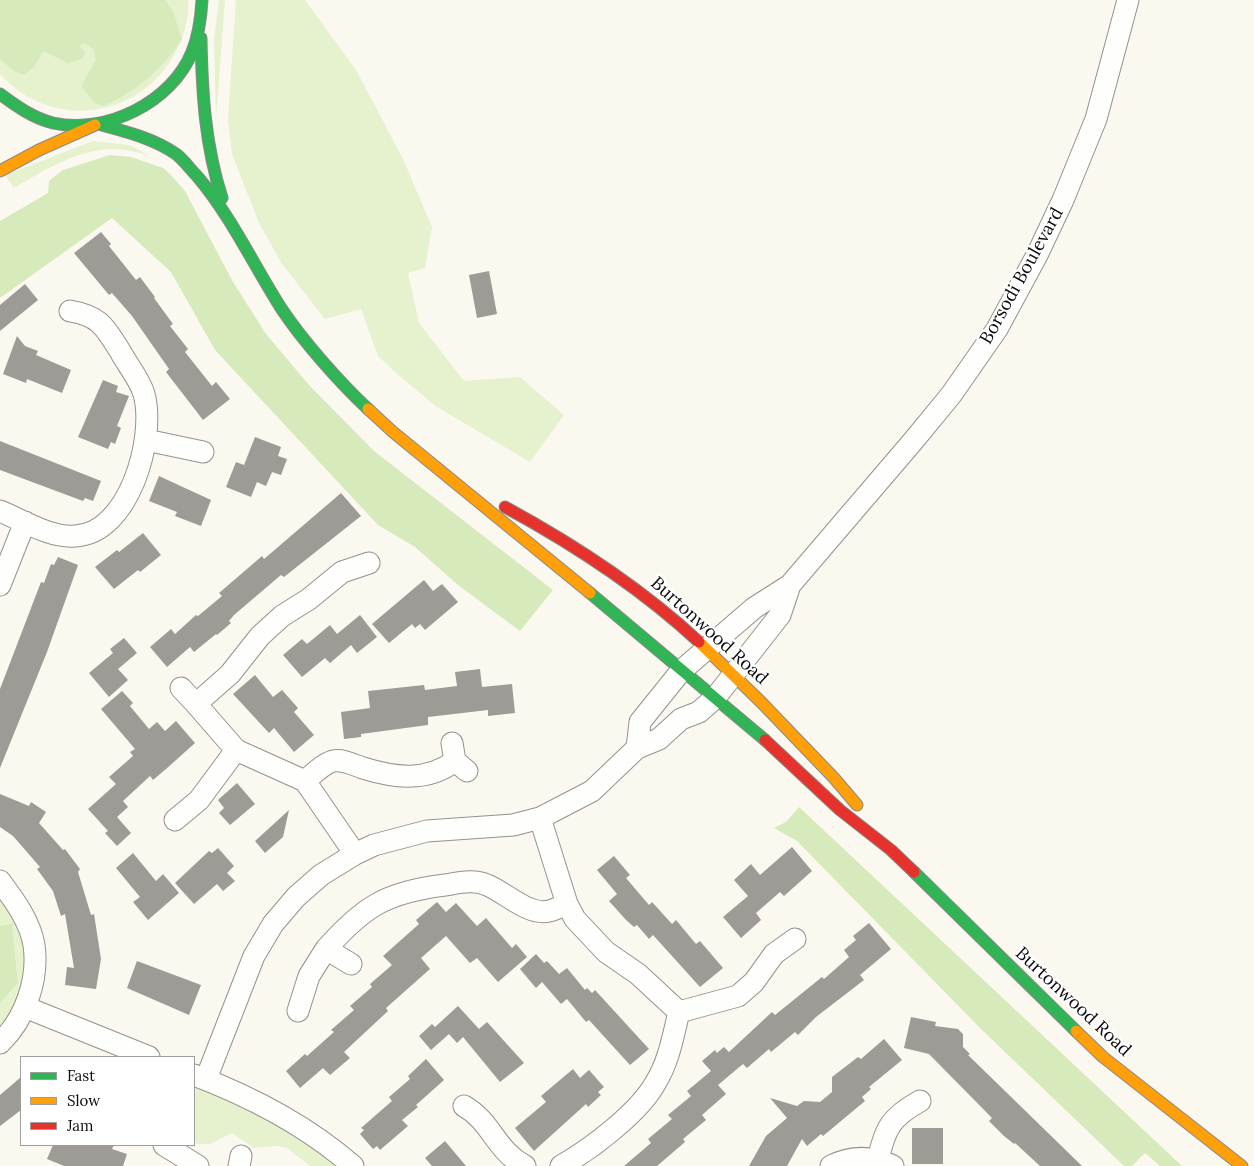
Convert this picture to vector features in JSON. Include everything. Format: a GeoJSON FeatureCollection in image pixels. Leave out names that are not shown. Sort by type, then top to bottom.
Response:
{"type":"FeatureCollection","features":[{"type":"Feature","properties":{"kind":"main road"},"geometry":{"type":"LineString","coordinates":[[0,171],[39,150],[96,124],[134,113],[165,92],[188,61],[202,9]]}},
{"type":"Feature","properties":{"kind":"main road","name":"Burtonwood Road"},"geometry":{"type":"LineString","coordinates":[[202,9],[202,125],[216,184],[232,225]]}},
{"type":"Feature","properties":{"kind":"main road"},"geometry":{"type":"LineString","coordinates":[[0,94],[26,113],[60,124],[96,124]]}},
{"type":"Feature","properties":{"kind":"main road","name":"Burtonwood Road"},"geometry":{"type":"LineString","coordinates":[[96,124],[134,133],[175,153],[206,187],[232,225],[282,309],[332,371],[392,432],[463,486],[715,698],[840,810],[891,850],[1103,1057],[1242,1166]]}},
{"type":"Feature","properties":{"kind":"main road","name":"Burtonwood Road"},"geometry":{"type":"LineString","coordinates":[[463,486],[527,518],[641,593],[735,674],[853,799],[891,850]]}},
{"type":"Feature","properties":{"kind":"street","name":"Borsodi Boulevard"},"geometry":{"type":"LineString","coordinates":[[790,585],[780,615],[715,698],[699,712],[680,719],[659,739],[637,748],[640,722],[681,671],[754,608],[790,585],[914,440],[951,394],[997,329],[1037,255],[1063,200],[1096,119],[1128,0]]}},
{"type":"Feature","properties":{"kind":"street"},"geometry":{"type":"LineString","coordinates":[[0,511],[62,536],[83,535],[101,528],[110,522],[127,496],[146,440],[147,414],[144,395],[138,378],[106,328],[84,313],[68,312]]}},
{"type":"Feature","properties":{"kind":"street"},"geometry":{"type":"LineString","coordinates":[[146,440],[203,452]]}},
{"type":"Feature","properties":{"kind":"street"},"geometry":{"type":"LineString","coordinates":[[0,585],[25,522]]}},
{"type":"Feature","properties":{"kind":"street"},"geometry":{"type":"LineString","coordinates":[[196,704],[230,674],[260,636],[282,616],[309,599],[342,572],[371,563]]}},
{"type":"Feature","properties":{"kind":"street"},"geometry":{"type":"LineString","coordinates":[[181,688],[236,750],[305,781],[355,854]]}},
{"type":"Feature","properties":{"kind":"street"},"geometry":{"type":"LineString","coordinates":[[353,1166],[293,1121],[268,1107],[200,1077],[254,956],[273,924],[296,897],[321,875],[355,854],[374,845],[427,831],[513,826],[540,818],[592,791],[637,748]]}},
{"type":"Feature","properties":{"kind":"street"},"geometry":{"type":"LineString","coordinates":[[173,821],[199,800],[236,750]]}},
{"type":"Feature","properties":{"kind":"street"},"geometry":{"type":"LineString","coordinates":[[305,781],[332,761],[342,761],[387,775],[408,777],[442,771],[458,758]]}},
{"type":"Feature","properties":{"kind":"street"},"geometry":{"type":"LineString","coordinates":[[540,818],[567,904],[575,918],[600,946],[638,974],[679,1012]]}},
{"type":"Feature","properties":{"kind":"street"},"geometry":{"type":"LineString","coordinates":[[0,881],[20,910],[34,945],[33,982],[25,1006],[0,1043]]}},
{"type":"Feature","properties":{"kind":"street"},"geometry":{"type":"LineString","coordinates":[[298,1011],[308,976],[326,950],[344,928],[368,909],[392,895],[439,885],[471,881],[486,884],[526,906],[544,912],[567,904]]}},
{"type":"Feature","properties":{"kind":"street"},"geometry":{"type":"LineString","coordinates":[[679,1012],[738,996],[754,982],[774,954],[797,937]]}},
{"type":"Feature","properties":{"kind":"street"},"geometry":{"type":"LineString","coordinates":[[326,950],[351,964]]}},
{"type":"Feature","properties":{"kind":"street"},"geometry":{"type":"LineString","coordinates":[[25,1006],[144,1056]]}},
{"type":"Feature","properties":{"kind":"street"},"geometry":{"type":"LineString","coordinates":[[561,1166],[595,1143],[650,1091],[666,1062],[679,1012]]}},
{"type":"Feature","properties":{"kind":"street"},"geometry":{"type":"LineString","coordinates":[[831,1166],[854,1158],[886,1163],[888,1127],[905,1110],[922,1099]]}},
{"type":"Feature","properties":{"kind":"street"},"geometry":{"type":"LineString","coordinates":[[462,1105],[484,1122],[496,1143],[525,1166]]}},
{"type":"Feature","properties":{"kind":"street"},"geometry":{"type":"LineString","coordinates":[[166,1146],[198,1166]]}},
{"type":"Feature","properties":{"kind":"green space"},"geometry":{"type":"Polygon","coordinates":[[[0,0],[188,0],[187,21],[174,55],[158,77],[139,93],[116,104],[92,110],[68,110],[43,104],[20,92],[0,74],[0,0]]]}},
{"type":"Feature","properties":{"kind":"green space"},"geometry":{"type":"Polygon","coordinates":[[[0,0],[165,0],[173,11],[182,40],[166,61],[147,79],[127,94],[103,106],[94,102],[81,86],[96,60],[94,50],[84,43],[79,46],[85,52],[82,59],[68,63],[43,51],[34,67],[24,75],[14,71],[0,59],[0,0]]]}},
{"type":"Feature","properties":{"kind":"green space"},"geometry":{"type":"Polygon","coordinates":[[[219,0],[225,0],[216,118],[214,40],[219,0]]]}},
{"type":"Feature","properties":{"kind":"green space"},"geometry":{"type":"Polygon","coordinates":[[[236,0],[305,0],[356,70],[403,159],[432,227],[425,268],[408,273],[419,323],[464,381],[520,377],[564,415],[530,462],[437,407],[396,373],[378,356],[361,309],[325,319],[282,264],[259,223],[232,154],[228,120],[236,0]]]}},
{"type":"Feature","properties":{"kind":"green space"},"geometry":{"type":"Polygon","coordinates":[[[93,141],[129,145],[149,155],[116,149],[85,153],[60,162],[14,188],[5,175],[93,141]]]}},
{"type":"Feature","properties":{"kind":"green space"},"geometry":{"type":"Polygon","coordinates":[[[110,155],[131,157],[163,168],[170,174],[185,191],[233,282],[266,334],[309,385],[374,451],[553,590],[520,631],[458,585],[415,547],[378,525],[215,350],[171,272],[112,218],[0,298],[0,221],[48,193],[49,181],[63,170],[110,155]]]}},
{"type":"Feature","properties":{"kind":"green space"},"geometry":{"type":"Polygon","coordinates":[[[799,807],[1182,1166],[1160,1166],[1145,1153],[1132,1166],[1124,1166],[981,1029],[797,841],[774,828],[786,822],[799,807]]]}},
{"type":"Feature","properties":{"kind":"green space"},"geometry":{"type":"Polygon","coordinates":[[[0,891],[9,903],[27,952],[20,1001],[0,1032],[0,1003],[18,983],[12,925],[0,926],[0,891]]]}},
{"type":"Feature","properties":{"kind":"green space"},"geometry":{"type":"Polygon","coordinates":[[[12,924],[18,983],[0,1003],[0,926],[12,924]]]}},
{"type":"Feature","properties":{"kind":"green space"},"geometry":{"type":"Polygon","coordinates":[[[195,1084],[269,1120],[339,1166],[310,1166],[287,1148],[277,1146],[254,1148],[232,1133],[210,1144],[197,1144],[195,1142],[195,1084]]]}},
{"type":"Feature","properties":{"kind":"building"},"geometry":{"type":"Polygon","coordinates":[[[101,232],[111,244],[109,246],[136,280],[140,277],[155,297],[173,324],[170,326],[188,349],[185,352],[212,386],[216,382],[230,399],[203,420],[166,372],[169,369],[132,316],[112,293],[109,295],[74,253],[101,232]]]}},
{"type":"Feature","properties":{"kind":"building"},"geometry":{"type":"Polygon","coordinates":[[[489,271],[497,314],[477,318],[469,275],[489,271]]]}},
{"type":"Feature","properties":{"kind":"building"},"geometry":{"type":"Polygon","coordinates":[[[25,284],[38,300],[0,331],[0,305],[25,284]]]}},
{"type":"Feature","properties":{"kind":"building"},"geometry":{"type":"Polygon","coordinates":[[[17,336],[25,346],[38,351],[36,355],[71,370],[62,393],[27,379],[26,383],[3,374],[17,336]]]}},
{"type":"Feature","properties":{"kind":"building"},"geometry":{"type":"Polygon","coordinates":[[[103,380],[118,386],[116,392],[129,396],[117,426],[121,428],[115,444],[111,442],[108,449],[78,437],[103,380]]]}},
{"type":"Feature","properties":{"kind":"building"},"geometry":{"type":"Polygon","coordinates":[[[255,437],[281,447],[278,456],[287,459],[281,475],[272,472],[266,486],[257,482],[251,497],[226,487],[236,462],[244,465],[255,437]]]}},
{"type":"Feature","properties":{"kind":"building"},"geometry":{"type":"Polygon","coordinates":[[[0,441],[101,481],[93,501],[85,498],[83,501],[0,470],[0,441]]]}},
{"type":"Feature","properties":{"kind":"building"},"geometry":{"type":"Polygon","coordinates":[[[159,476],[211,500],[201,526],[175,516],[177,512],[149,501],[159,476]]]}},
{"type":"Feature","properties":{"kind":"building"},"geometry":{"type":"Polygon","coordinates":[[[341,493],[361,516],[284,577],[281,575],[234,615],[229,621],[231,623],[217,635],[194,652],[190,647],[167,667],[150,647],[171,629],[175,634],[196,615],[198,616],[222,596],[219,593],[262,556],[264,559],[341,493]]]}},
{"type":"Feature","properties":{"kind":"building"},"geometry":{"type":"Polygon","coordinates":[[[143,533],[161,555],[114,589],[95,567],[117,550],[119,552],[143,533]]]}},
{"type":"Feature","properties":{"kind":"building"},"geometry":{"type":"Polygon","coordinates":[[[58,557],[78,565],[47,652],[0,768],[0,689],[41,582],[44,583],[51,564],[54,565],[58,557]]]}},
{"type":"Feature","properties":{"kind":"building"},"geometry":{"type":"Polygon","coordinates":[[[424,580],[433,591],[442,584],[458,602],[425,630],[420,624],[415,628],[412,624],[389,643],[372,624],[424,580]]]}},
{"type":"Feature","properties":{"kind":"building"},"geometry":{"type":"Polygon","coordinates":[[[360,615],[377,637],[357,653],[351,645],[330,663],[325,658],[302,677],[283,655],[302,639],[307,644],[330,625],[337,634],[360,615]]]}},
{"type":"Feature","properties":{"kind":"building"},"geometry":{"type":"Polygon","coordinates":[[[124,638],[137,653],[118,669],[128,680],[109,697],[89,673],[113,653],[110,649],[124,638]]]}},
{"type":"Feature","properties":{"kind":"building"},"geometry":{"type":"Polygon","coordinates":[[[480,669],[482,687],[512,684],[515,713],[488,716],[488,710],[428,717],[428,725],[361,734],[361,737],[344,739],[341,712],[370,708],[368,691],[424,685],[425,690],[457,686],[455,672],[480,669]]]}},
{"type":"Feature","properties":{"kind":"building"},"geometry":{"type":"Polygon","coordinates":[[[255,675],[273,697],[282,690],[298,708],[294,712],[314,735],[294,752],[274,728],[269,733],[233,694],[255,675]]]}},
{"type":"Feature","properties":{"kind":"building"},"geometry":{"type":"Polygon","coordinates":[[[122,691],[133,703],[130,706],[149,729],[157,722],[165,731],[176,721],[195,743],[153,780],[150,776],[123,801],[128,807],[117,817],[131,833],[117,846],[105,833],[108,831],[88,809],[116,784],[109,777],[133,756],[130,752],[135,749],[101,709],[122,691]]]}},
{"type":"Feature","properties":{"kind":"building"},"geometry":{"type":"Polygon","coordinates":[[[237,783],[255,804],[230,825],[219,813],[224,808],[218,800],[237,783]]]}},
{"type":"Feature","properties":{"kind":"building"},"geometry":{"type":"Polygon","coordinates":[[[0,794],[29,806],[31,802],[46,812],[39,823],[63,850],[65,849],[80,869],[78,872],[91,915],[94,914],[101,959],[96,989],[65,985],[67,967],[74,968],[65,914],[61,916],[53,891],[37,869],[40,867],[13,836],[0,827],[0,794]]]}},
{"type":"Feature","properties":{"kind":"building"},"geometry":{"type":"Polygon","coordinates":[[[289,810],[283,837],[265,853],[255,841],[289,810]]]}},
{"type":"Feature","properties":{"kind":"building"},"geometry":{"type":"Polygon","coordinates":[[[792,847],[812,871],[784,896],[780,892],[756,913],[761,920],[741,938],[723,917],[748,896],[734,880],[751,864],[760,875],[792,847]]]}},
{"type":"Feature","properties":{"kind":"building"},"geometry":{"type":"Polygon","coordinates":[[[218,848],[234,866],[227,873],[235,881],[223,891],[217,884],[194,904],[175,883],[209,851],[212,853],[218,848]]]}},
{"type":"Feature","properties":{"kind":"building"},"geometry":{"type":"Polygon","coordinates":[[[133,853],[156,881],[163,874],[179,893],[148,920],[133,902],[140,897],[116,868],[133,853]]]}},
{"type":"Feature","properties":{"kind":"building"},"geometry":{"type":"Polygon","coordinates":[[[614,856],[630,875],[626,878],[649,905],[652,902],[672,924],[676,920],[696,944],[700,941],[723,968],[700,987],[653,935],[649,939],[637,925],[634,927],[626,920],[609,901],[617,894],[597,870],[614,856]]]}},
{"type":"Feature","properties":{"kind":"building"},"geometry":{"type":"Polygon","coordinates":[[[437,902],[446,912],[456,903],[477,926],[486,918],[512,948],[516,944],[527,957],[498,982],[477,958],[470,963],[446,936],[421,958],[430,969],[386,1008],[388,1011],[344,1052],[350,1058],[330,1075],[323,1068],[300,1088],[286,1071],[305,1054],[307,1056],[334,1032],[331,1030],[354,1010],[350,1006],[372,987],[370,984],[392,965],[383,956],[419,924],[416,920],[437,902]]]}},
{"type":"Feature","properties":{"kind":"building"},"geometry":{"type":"Polygon","coordinates":[[[869,923],[891,949],[860,975],[864,980],[816,1017],[798,1035],[795,1032],[771,1052],[769,1049],[747,1068],[743,1064],[718,1085],[726,1094],[702,1115],[706,1120],[683,1139],[685,1142],[657,1166],[624,1166],[651,1143],[648,1139],[672,1119],[668,1115],[691,1096],[687,1091],[711,1071],[702,1061],[715,1050],[717,1053],[724,1047],[729,1052],[772,1012],[775,1015],[822,977],[824,979],[849,957],[844,950],[856,940],[853,936],[869,923]]]}},
{"type":"Feature","properties":{"kind":"building"},"geometry":{"type":"Polygon","coordinates":[[[536,954],[544,963],[547,961],[559,974],[567,968],[585,990],[587,988],[592,993],[595,990],[649,1049],[630,1065],[589,1020],[586,1022],[567,999],[561,1004],[542,982],[536,988],[520,969],[536,954]]]}},
{"type":"Feature","properties":{"kind":"building"},"geometry":{"type":"Polygon","coordinates":[[[137,961],[201,985],[189,1015],[127,988],[137,961]]]}},
{"type":"Feature","properties":{"kind":"building"},"geometry":{"type":"Polygon","coordinates":[[[458,1006],[479,1029],[487,1022],[524,1063],[500,1082],[463,1037],[457,1043],[449,1034],[431,1050],[419,1036],[432,1024],[435,1027],[458,1006]]]}},
{"type":"Feature","properties":{"kind":"building"},"geometry":{"type":"Polygon","coordinates":[[[911,1017],[936,1022],[935,1026],[958,1029],[963,1034],[963,1047],[970,1054],[968,1055],[1082,1166],[1040,1166],[1015,1143],[1004,1136],[989,1121],[992,1118],[929,1054],[904,1048],[911,1017]]]}},
{"type":"Feature","properties":{"kind":"building"},"geometry":{"type":"Polygon","coordinates":[[[884,1039],[902,1060],[869,1087],[871,1089],[862,1097],[865,1101],[823,1136],[821,1134],[807,1146],[802,1139],[787,1166],[749,1166],[766,1136],[787,1118],[770,1098],[797,1106],[804,1101],[820,1102],[832,1092],[832,1077],[858,1057],[861,1059],[884,1039]]]}},
{"type":"Feature","properties":{"kind":"building"},"geometry":{"type":"Polygon","coordinates":[[[426,1059],[444,1080],[416,1105],[418,1107],[402,1120],[408,1126],[380,1150],[377,1146],[373,1149],[360,1134],[364,1130],[361,1128],[392,1101],[389,1097],[410,1079],[408,1076],[426,1059]]]}},
{"type":"Feature","properties":{"kind":"building"},"geometry":{"type":"Polygon","coordinates":[[[573,1069],[580,1078],[589,1070],[604,1087],[598,1092],[601,1095],[588,1107],[586,1104],[534,1151],[515,1128],[546,1102],[541,1096],[573,1069]]]}},
{"type":"Feature","properties":{"kind":"building"},"geometry":{"type":"Polygon","coordinates":[[[20,1078],[20,1111],[0,1126],[0,1095],[20,1078]]]}},
{"type":"Feature","properties":{"kind":"building"},"geometry":{"type":"Polygon","coordinates":[[[912,1128],[943,1128],[943,1164],[912,1164],[912,1128]]]}},
{"type":"Feature","properties":{"kind":"building"},"geometry":{"type":"Polygon","coordinates":[[[445,1141],[466,1166],[432,1166],[425,1158],[445,1141]]]}},
{"type":"Feature","properties":{"kind":"building"},"geometry":{"type":"Polygon","coordinates":[[[53,1146],[114,1146],[112,1149],[127,1154],[123,1166],[64,1166],[47,1159],[53,1146]]]}},
{"type":"Feature","properties":{"kind":"traffic: fast"},"geometry":{"type":"LineString","coordinates":[[0,94],[32,115],[53,123],[73,125],[94,124],[115,119],[135,111],[153,100],[169,86],[182,70],[192,52],[196,39],[202,0]]}},
{"type":"Feature","properties":{"kind":"traffic: fast"},"geometry":{"type":"LineString","coordinates":[[201,38],[205,119],[216,178],[222,198]]}},
{"type":"Feature","properties":{"kind":"traffic: fast"},"geometry":{"type":"LineString","coordinates":[[98,124],[158,144],[176,154],[184,162],[221,207],[281,308],[300,334],[322,361],[368,409]]}},
{"type":"Feature","properties":{"kind":"traffic: fast"},"geometry":{"type":"LineString","coordinates":[[590,593],[765,740]]}},
{"type":"Feature","properties":{"kind":"traffic: fast"},"geometry":{"type":"LineString","coordinates":[[914,872],[1076,1031]]}},
{"type":"Feature","properties":{"kind":"traffic: slow"},"geometry":{"type":"LineString","coordinates":[[0,171],[39,150],[95,125]]}},
{"type":"Feature","properties":{"kind":"traffic: slow"},"geometry":{"type":"LineString","coordinates":[[368,409],[393,432],[590,593]]}},
{"type":"Feature","properties":{"kind":"traffic: slow"},"geometry":{"type":"LineString","coordinates":[[699,642],[761,702],[834,778],[857,805]]}},
{"type":"Feature","properties":{"kind":"traffic: slow"},"geometry":{"type":"LineString","coordinates":[[1076,1031],[1103,1057],[1242,1166]]}},
{"type":"Feature","properties":{"kind":"traffic: jam"},"geometry":{"type":"LineString","coordinates":[[505,507],[606,568],[654,603],[699,642]]}},
{"type":"Feature","properties":{"kind":"traffic: jam"},"geometry":{"type":"LineString","coordinates":[[765,740],[840,810],[891,850],[914,872]]}}]}
